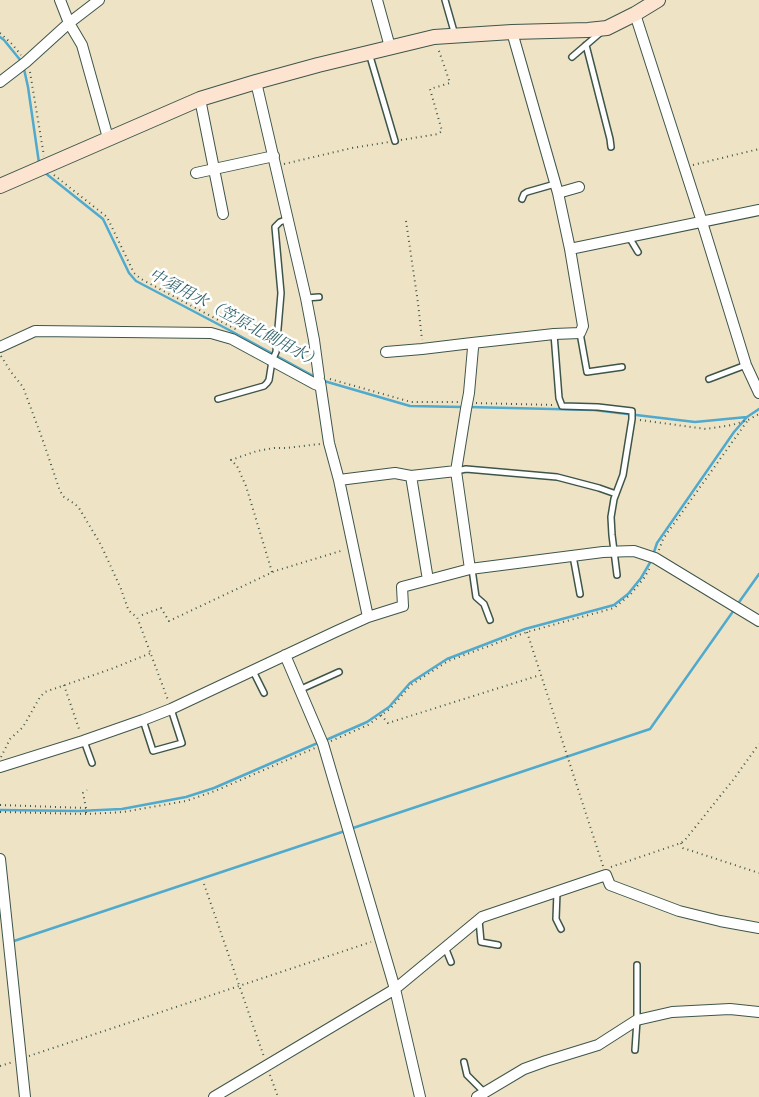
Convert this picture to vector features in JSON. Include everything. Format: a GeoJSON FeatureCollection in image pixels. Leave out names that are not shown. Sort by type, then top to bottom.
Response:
{"type":"FeatureCollection","features":[{"type":"Feature","properties":{"kind":"street"},"geometry":{"type":"LineString","coordinates":[[60,0],[69,23],[82,45],[108,138]]}},
{"type":"Feature","properties":{"kind":"street"},"geometry":{"type":"LineString","coordinates":[[0,82],[99,0]]}},
{"type":"Feature","properties":{"kind":"street"},"geometry":{"type":"LineString","coordinates":[[376,0],[390,48]]}},
{"type":"Feature","properties":{"kind":"street"},"geometry":{"type":"LineString","coordinates":[[0,186],[200,99],[256,82],[434,37],[607,28],[658,0]]}},
{"type":"Feature","properties":{"kind":"street"},"geometry":{"type":"LineString","coordinates":[[635,14],[746,365],[759,393]]}},
{"type":"Feature","properties":{"kind":"street"},"geometry":{"type":"LineString","coordinates":[[386,352],[554,334],[580,333],[583,326],[570,249],[556,189],[512,32]]}},
{"type":"Feature","properties":{"kind":"street"},"geometry":{"type":"LineString","coordinates":[[256,82],[306,298],[330,443],[368,617]]}},
{"type":"Feature","properties":{"kind":"street"},"geometry":{"type":"LineString","coordinates":[[200,99],[223,214]]}},
{"type":"Feature","properties":{"kind":"street"},"geometry":{"type":"LineString","coordinates":[[196,173],[274,156]]}},
{"type":"Feature","properties":{"kind":"street"},"geometry":{"type":"LineString","coordinates":[[556,189],[579,187]]}},
{"type":"Feature","properties":{"kind":"street"},"geometry":{"type":"LineString","coordinates":[[570,249],[759,210]]}},
{"type":"Feature","properties":{"kind":"street"},"geometry":{"type":"LineString","coordinates":[[0,347],[35,330],[211,333],[232,339],[315,384],[321,381]]}},
{"type":"Feature","properties":{"kind":"street"},"geometry":{"type":"LineString","coordinates":[[471,569],[456,471],[469,394],[472,343]]}},
{"type":"Feature","properties":{"kind":"street"},"geometry":{"type":"LineString","coordinates":[[339,480],[395,473],[412,476],[456,471]]}},
{"type":"Feature","properties":{"kind":"street"},"geometry":{"type":"LineString","coordinates":[[412,476],[428,580]]}},
{"type":"Feature","properties":{"kind":"street"},"geometry":{"type":"LineString","coordinates":[[0,766],[83,741],[172,709],[368,617],[403,606],[402,587],[471,569],[614,551],[634,551],[655,558],[759,620]]}},
{"type":"Feature","properties":{"kind":"street"},"geometry":{"type":"LineString","coordinates":[[285,655],[323,744],[395,989],[420,1097]]}},
{"type":"Feature","properties":{"kind":"street"},"geometry":{"type":"LineString","coordinates":[[0,859],[25,1097]]}},
{"type":"Feature","properties":{"kind":"street"},"geometry":{"type":"LineString","coordinates":[[214,1097],[395,989],[482,917],[606,876],[610,885],[679,911],[759,928]]}},
{"type":"Feature","properties":{"kind":"street"},"geometry":{"type":"LineString","coordinates":[[481,1095],[524,1069],[598,1045],[637,1020],[672,1012],[730,1009],[759,1012]]}},
{"type":"Feature","properties":{"kind":"lane"},"geometry":{"type":"LineString","coordinates":[[445,0],[455,36]]}},
{"type":"Feature","properties":{"kind":"lane"},"geometry":{"type":"LineString","coordinates":[[572,57],[607,28]]}},
{"type":"Feature","properties":{"kind":"lane"},"geometry":{"type":"LineString","coordinates":[[586,45],[611,147]]}},
{"type":"Feature","properties":{"kind":"lane"},"geometry":{"type":"LineString","coordinates":[[369,52],[395,141]]}},
{"type":"Feature","properties":{"kind":"lane"},"geometry":{"type":"LineString","coordinates":[[522,199],[527,192],[556,189]]}},
{"type":"Feature","properties":{"kind":"lane"},"geometry":{"type":"LineString","coordinates":[[218,399],[264,386],[269,380],[272,361],[276,352],[281,293],[274,227],[288,219]]}},
{"type":"Feature","properties":{"kind":"lane"},"geometry":{"type":"LineString","coordinates":[[629,237],[638,252]]}},
{"type":"Feature","properties":{"kind":"lane"},"geometry":{"type":"LineString","coordinates":[[306,298],[319,297]]}},
{"type":"Feature","properties":{"kind":"lane"},"geometry":{"type":"LineString","coordinates":[[580,333],[587,372],[622,367]]}},
{"type":"Feature","properties":{"kind":"lane"},"geometry":{"type":"LineString","coordinates":[[554,334],[559,398],[562,406],[598,406],[632,411],[623,475],[616,494],[611,517],[618,575]]}},
{"type":"Feature","properties":{"kind":"lane"},"geometry":{"type":"LineString","coordinates":[[709,379],[746,365]]}},
{"type":"Feature","properties":{"kind":"lane"},"geometry":{"type":"LineString","coordinates":[[456,471],[466,469],[557,477],[616,494]]}},
{"type":"Feature","properties":{"kind":"lane"},"geometry":{"type":"LineString","coordinates":[[572,556],[580,594]]}},
{"type":"Feature","properties":{"kind":"lane"},"geometry":{"type":"LineString","coordinates":[[471,569],[476,597],[484,604],[490,620]]}},
{"type":"Feature","properties":{"kind":"lane"},"geometry":{"type":"LineString","coordinates":[[253,670],[264,693]]}},
{"type":"Feature","properties":{"kind":"lane"},"geometry":{"type":"LineString","coordinates":[[299,690],[340,672]]}},
{"type":"Feature","properties":{"kind":"lane"},"geometry":{"type":"LineString","coordinates":[[144,720],[153,751],[182,743],[172,709]]}},
{"type":"Feature","properties":{"kind":"lane"},"geometry":{"type":"LineString","coordinates":[[83,741],[92,763]]}},
{"type":"Feature","properties":{"kind":"lane"},"geometry":{"type":"LineString","coordinates":[[557,892],[556,918],[561,929]]}},
{"type":"Feature","properties":{"kind":"lane"},"geometry":{"type":"LineString","coordinates":[[479,920],[481,942],[498,945]]}},
{"type":"Feature","properties":{"kind":"lane"},"geometry":{"type":"LineString","coordinates":[[445,947],[451,962]]}},
{"type":"Feature","properties":{"kind":"lane"},"geometry":{"type":"LineString","coordinates":[[635,1050],[637,965]]}},
{"type":"Feature","properties":{"kind":"lane"},"geometry":{"type":"LineString","coordinates":[[464,1062],[467,1075],[481,1095]]}},
{"type":"Feature","properties":{"kind":"path"},"geometry":{"type":"LineString","coordinates":[[0,33],[23,58]]}},
{"type":"Feature","properties":{"kind":"path"},"geometry":{"type":"LineString","coordinates":[[27,66],[32,83],[44,158]]}},
{"type":"Feature","properties":{"kind":"path"},"geometry":{"type":"LineString","coordinates":[[684,167],[759,149]]}},
{"type":"Feature","properties":{"kind":"path"},"geometry":{"type":"LineString","coordinates":[[50,171],[107,217],[134,273],[239,331]]}},
{"type":"Feature","properties":{"kind":"path"},"geometry":{"type":"LineString","coordinates":[[406,221],[418,304],[422,349]]}},
{"type":"Feature","properties":{"kind":"path"},"geometry":{"type":"LineString","coordinates":[[0,354],[23,387],[60,491],[64,497],[79,508],[101,545],[128,609],[137,617],[172,709]]}},
{"type":"Feature","properties":{"kind":"path"},"geometry":{"type":"LineString","coordinates":[[321,381],[411,402],[461,402]]}},
{"type":"Feature","properties":{"kind":"path"},"geometry":{"type":"LineString","coordinates":[[472,403],[562,406]]}},
{"type":"Feature","properties":{"kind":"path"},"geometry":{"type":"LineString","coordinates":[[632,419],[706,429],[732,425],[759,414]]}},
{"type":"Feature","properties":{"kind":"path"},"geometry":{"type":"LineString","coordinates":[[0,812],[86,814],[122,812],[186,801],[215,791],[368,725],[391,708],[411,685],[448,661],[527,632],[614,608],[630,595],[644,578],[663,540],[748,420]]}},
{"type":"Feature","properties":{"kind":"path"},"geometry":{"type":"LineString","coordinates":[[272,572],[246,486],[237,466],[232,460],[257,451],[274,448],[330,443]]}},
{"type":"Feature","properties":{"kind":"path"},"geometry":{"type":"LineString","coordinates":[[142,615],[161,608],[169,621],[272,572],[353,547]]}},
{"type":"Feature","properties":{"kind":"path"},"geometry":{"type":"LineString","coordinates":[[527,632],[604,869],[681,843],[759,744]]}},
{"type":"Feature","properties":{"kind":"path"},"geometry":{"type":"LineString","coordinates":[[0,758],[5,747],[26,723],[40,696],[45,692],[151,653]]}},
{"type":"Feature","properties":{"kind":"path"},"geometry":{"type":"LineString","coordinates":[[381,715],[388,723],[540,675]]}},
{"type":"Feature","properties":{"kind":"path"},"geometry":{"type":"LineString","coordinates":[[64,685],[83,741]]}},
{"type":"Feature","properties":{"kind":"path"},"geometry":{"type":"LineString","coordinates":[[86,814],[83,793],[87,790]]}},
{"type":"Feature","properties":{"kind":"path"},"geometry":{"type":"LineString","coordinates":[[0,805],[86,808]]}},
{"type":"Feature","properties":{"kind":"path"},"geometry":{"type":"LineString","coordinates":[[681,843],[683,848],[759,873]]}},
{"type":"Feature","properties":{"kind":"path"},"geometry":{"type":"LineString","coordinates":[[204,884],[278,1097]]}},
{"type":"Feature","properties":{"kind":"path"},"geometry":{"type":"LineString","coordinates":[[0,1066],[380,939]]}},
{"type":"Feature","properties":{"kind":"waterway","name":"中須用水（笠原北側用水）"},"geometry":{"type":"LineString","coordinates":[[0,37],[21,61]]}},
{"type":"Feature","properties":{"kind":"waterway","name":"中須用水（笠原北側用水）"},"geometry":{"type":"LineString","coordinates":[[24,69],[39,163]]}},
{"type":"Feature","properties":{"kind":"waterway","name":"中須用水（笠原北側用水）"},"geometry":{"type":"LineString","coordinates":[[44,172],[103,219],[129,273],[136,281],[317,378]]}},
{"type":"Feature","properties":{"kind":"waterway","name":"中須用水（笠原北側用水）"},"geometry":{"type":"LineString","coordinates":[[324,381],[410,406],[462,407]]}},
{"type":"Feature","properties":{"kind":"waterway","name":"中須用水（笠原北側用水）"},"geometry":{"type":"LineString","coordinates":[[469,407],[594,410],[695,422],[747,417],[759,409]]}},
{"type":"Feature","properties":{"kind":"waterway"},"geometry":{"type":"LineString","coordinates":[[653,555],[657,543],[734,432],[747,417]]}},
{"type":"Feature","properties":{"kind":"waterway"},"geometry":{"type":"LineString","coordinates":[[326,740],[367,722],[389,707],[410,683],[447,659],[525,629],[614,605],[628,594],[641,578],[651,561]]}},
{"type":"Feature","properties":{"kind":"waterway"},"geometry":{"type":"LineString","coordinates":[[737,605],[759,574]]}},
{"type":"Feature","properties":{"kind":"waterway"},"geometry":{"type":"LineString","coordinates":[[350,829],[650,729],[734,610]]}},
{"type":"Feature","properties":{"kind":"waterway"},"geometry":{"type":"LineString","coordinates":[[0,810],[79,811],[122,809],[186,797],[214,788],[320,742]]}},
{"type":"Feature","properties":{"kind":"waterway"},"geometry":{"type":"LineString","coordinates":[[11,942],[345,831]]}}]}
